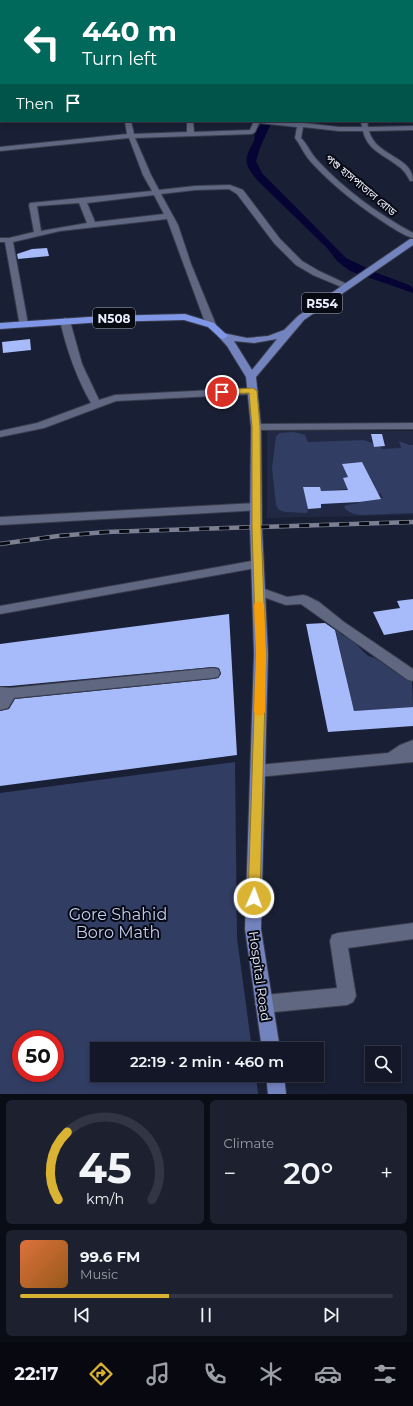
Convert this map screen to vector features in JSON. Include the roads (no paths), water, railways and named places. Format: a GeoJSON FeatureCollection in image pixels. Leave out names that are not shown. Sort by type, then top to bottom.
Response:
{"type":"FeatureCollection","features":[{"type":"Feature","properties":{"kind":"highway","name":"N508"},"geometry":{"type":"LineString","coordinates":[[0,326],[103,318],[186,317],[211,325],[223,336]]}},
{"type":"Feature","properties":{"kind":"main road","name":"R554"},"geometry":{"type":"LineString","coordinates":[[252,384],[286,333],[301,318],[413,241]]}},
{"type":"Feature","properties":{"kind":"main road","name":"R554"},"geometry":{"type":"LineString","coordinates":[[223,336],[235,340],[255,341],[268,339],[286,333]]}},
{"type":"Feature","properties":{"kind":"main road","name":"Hospital Road"},"geometry":{"type":"LineString","coordinates":[[223,336],[231,344],[252,384],[256,427],[256,507],[261,654],[253,929],[270,1042]]}},
{"type":"Feature","properties":{"kind":"main road"},"geometry":{"type":"LineString","coordinates":[[276,1082],[278,1094]]}},
{"type":"Feature","properties":{"kind":"street"},"geometry":{"type":"LineString","coordinates":[[128,122],[131,136],[156,193],[169,216],[211,325]]}},
{"type":"Feature","properties":{"kind":"street"},"geometry":{"type":"LineString","coordinates":[[190,122],[191,134]]}},
{"type":"Feature","properties":{"kind":"street"},"geometry":{"type":"LineString","coordinates":[[0,149],[131,136],[252,132],[258,122]]}},
{"type":"Feature","properties":{"kind":"street"},"geometry":{"type":"LineString","coordinates":[[265,122],[277,124],[301,124],[339,129],[413,128]]}},
{"type":"Feature","properties":{"kind":"street"},"geometry":{"type":"LineString","coordinates":[[364,122],[370,143],[405,169],[413,179]]}},
{"type":"Feature","properties":{"kind":"street","name":"পশু হাসপাতাল রোড"},"geometry":{"type":"LineString","coordinates":[[301,124],[298,138],[313,160],[352,195],[392,225],[413,236]]}},
{"type":"Feature","properties":{"kind":"street"},"geometry":{"type":"LineString","coordinates":[[38,234],[33,204],[82,201],[195,188],[230,187],[240,192],[277,241],[299,263],[316,273],[347,286]]}},
{"type":"Feature","properties":{"kind":"street"},"geometry":{"type":"LineString","coordinates":[[82,201],[92,225]]}},
{"type":"Feature","properties":{"kind":"street"},"geometry":{"type":"LineString","coordinates":[[23,324],[5,240],[60,229],[169,216]]}},
{"type":"Feature","properties":{"kind":"street"},"geometry":{"type":"LineString","coordinates":[[65,321],[67,334],[81,376],[96,405]]}},
{"type":"Feature","properties":{"kind":"street"},"geometry":{"type":"LineString","coordinates":[[0,434],[40,426],[115,398],[252,384]]}},
{"type":"Feature","properties":{"kind":"street"},"geometry":{"type":"LineString","coordinates":[[256,427],[413,426]]}},
{"type":"Feature","properties":{"kind":"street"},"geometry":{"type":"LineString","coordinates":[[0,521],[256,507]]}},
{"type":"Feature","properties":{"kind":"street"},"geometry":{"type":"LineString","coordinates":[[0,610],[258,564]]}},
{"type":"Feature","properties":{"kind":"street"},"geometry":{"type":"LineString","coordinates":[[259,591],[286,601],[303,599],[314,605],[339,626],[413,676]]}},
{"type":"Feature","properties":{"kind":"street"},"geometry":{"type":"LineString","coordinates":[[0,705],[3,704],[5,692],[213,673]]}},
{"type":"Feature","properties":{"kind":"street"},"geometry":{"type":"LineString","coordinates":[[392,758],[413,746]]}},
{"type":"Feature","properties":{"kind":"street"},"geometry":{"type":"LineString","coordinates":[[258,771],[413,756]]}},
{"type":"Feature","properties":{"kind":"street"},"geometry":{"type":"LineString","coordinates":[[264,1004],[347,996],[338,941],[413,931]]}},
{"type":"Feature","properties":{"kind":"railway"},"geometry":{"type":"LineString","coordinates":[[0,544],[58,536],[106,532],[413,522]]}},
{"type":"Feature","properties":{"kind":"park label","name":"Gore Shahid Boro Math"},"geometry":{"type":"Point","coordinates":[118,923]}}]}
